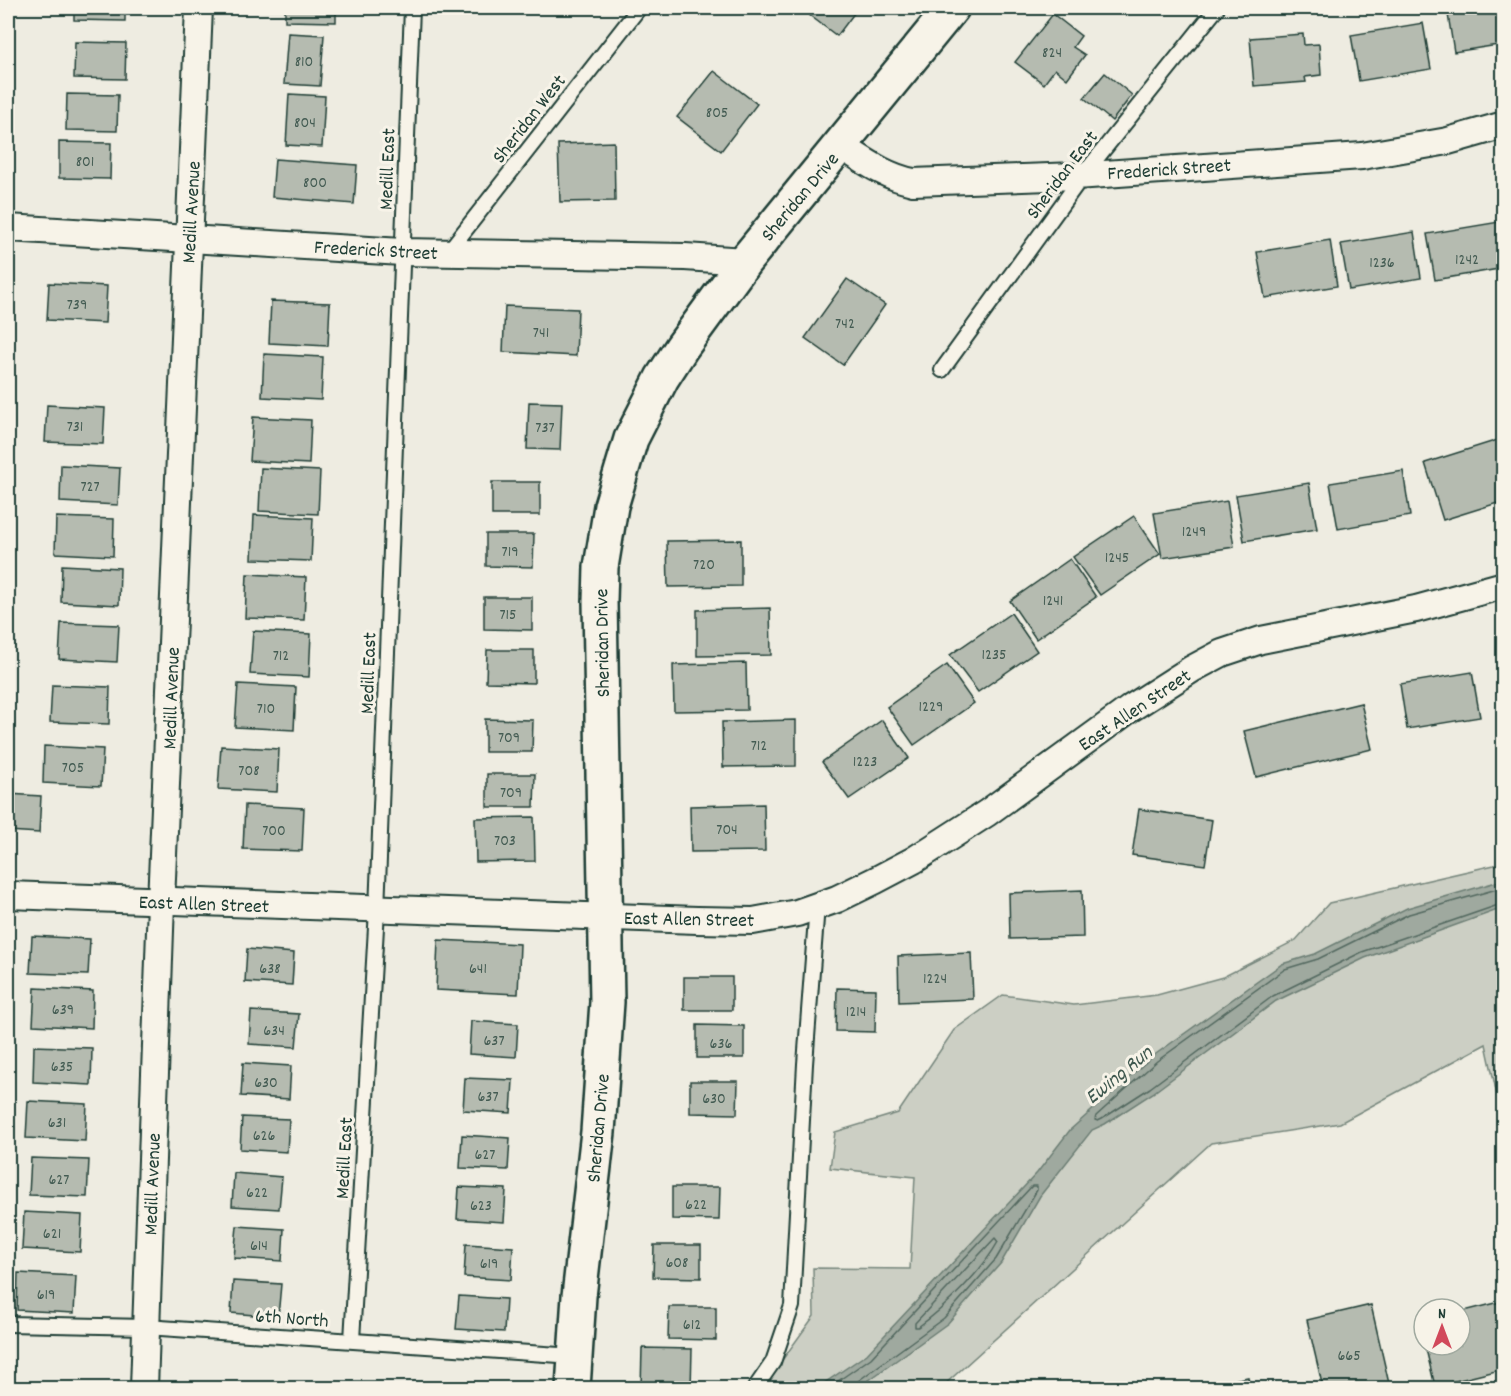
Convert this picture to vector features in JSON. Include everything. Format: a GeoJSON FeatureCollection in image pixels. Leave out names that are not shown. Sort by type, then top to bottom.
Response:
{"type":"FeatureCollection","features":[{"type":"Feature","properties":{"kind":"main road","name":"Sheridan Drive"},"geometry":{"type":"LineString","coordinates":[[573,1389],[574,1356],[599,1120],[607,1002],[600,601],[601,567],[611,506],[631,439],[662,378],[682,347],[745,261],[952,8]]}},
{"type":"Feature","properties":{"kind":"street","name":"Medill Avenue"},"geometry":{"type":"LineString","coordinates":[[144,1389],[161,902],[199,8]]}},
{"type":"Feature","properties":{"kind":"street","name":"Frederick Street"},"geometry":{"type":"LineString","coordinates":[[840,145],[870,166],[897,179],[913,182],[1076,176],[1362,156],[1448,141],[1503,125]]}},
{"type":"Feature","properties":{"kind":"street","name":"Frederick Street"},"geometry":{"type":"LineString","coordinates":[[8,228],[402,252],[685,257],[745,261]]}},
{"type":"Feature","properties":{"kind":"street","name":"East Allen Street"},"geometry":{"type":"LineString","coordinates":[[8,895],[377,910],[753,921],[797,913],[876,880],[914,860],[987,813],[1131,708],[1222,652],[1261,640],[1416,609],[1503,585]]}},
{"type":"Feature","properties":{"kind":"lane","name":"Medill East"},"geometry":{"type":"LineString","coordinates":[[352,1340],[377,910],[412,8]]}},
{"type":"Feature","properties":{"kind":"lane","name":"Sheridan West"},"geometry":{"type":"LineString","coordinates":[[448,252],[639,8]]}},
{"type":"Feature","properties":{"kind":"lane","name":"Sheridan East"},"geometry":{"type":"LineString","coordinates":[[942,370],[1084,174],[1217,8]]}},
{"type":"Feature","properties":{"kind":"lane"},"geometry":{"type":"LineString","coordinates":[[755,1389],[773,1362],[792,1306],[805,1064],[817,906]]}},
{"type":"Feature","properties":{"kind":"lane","name":"6th North"},"geometry":{"type":"LineString","coordinates":[[8,1324],[146,1327],[574,1356]]}},
{"type":"Feature","properties":{"kind":"shaded area"},"geometry":{"type":"Polygon","coordinates":[[[1503,863],[1503,1123],[1486,1044],[1340,1123],[1211,1143],[943,1386],[932,1388],[762,1388],[814,1316],[813,1268],[910,1269],[915,1177],[830,1168],[835,1132],[898,1113],[954,1030],[1003,995],[1074,1005],[1157,995],[1223,977],[1296,940],[1329,903],[1503,863]]]}},
{"type":"Feature","properties":{"kind":"water"},"geometry":{"type":"Polygon","coordinates":[[[1503,880],[1503,908],[1365,958],[1276,1001],[1153,1093],[1092,1130],[1040,1196],[1001,1263],[948,1323],[858,1388],[817,1388],[867,1354],[1037,1173],[1070,1130],[1153,1056],[1282,964],[1315,954],[1407,908],[1503,880]]]}},
{"type":"Feature","properties":{"kind":"building"},"geometry":{"type":"Polygon","coordinates":[[[74,8],[125,8],[125,21],[74,20],[74,8]]]}},
{"type":"Feature","properties":{"kind":"building"},"geometry":{"type":"Polygon","coordinates":[[[285,8],[336,8],[336,22],[285,21],[285,8]]]}},
{"type":"Feature","properties":{"kind":"building"},"geometry":{"type":"Polygon","coordinates":[[[477,8],[551,8],[551,11],[477,8]]]}},
{"type":"Feature","properties":{"kind":"building"},"geometry":{"type":"Polygon","coordinates":[[[800,8],[858,8],[837,36],[800,8]]]}},
{"type":"Feature","properties":{"kind":"building"},"geometry":{"type":"Polygon","coordinates":[[[1447,8],[1504,8],[1504,44],[1454,52],[1447,8]]]}},
{"type":"Feature","properties":{"kind":"building"},"geometry":{"type":"Polygon","coordinates":[[[1053,14],[1081,36],[1073,47],[1085,55],[1067,79],[1055,69],[1044,84],[1015,62],[1053,14]]]}},
{"type":"Feature","properties":{"kind":"building"},"geometry":{"type":"Polygon","coordinates":[[[1423,23],[1431,69],[1359,81],[1351,35],[1423,23]]]}},
{"type":"Feature","properties":{"kind":"building"},"geometry":{"type":"Polygon","coordinates":[[[288,33],[324,35],[320,86],[284,84],[288,33]]]}},
{"type":"Feature","properties":{"kind":"building"},"geometry":{"type":"Polygon","coordinates":[[[1303,34],[1304,45],[1319,44],[1321,75],[1305,77],[1306,82],[1254,86],[1250,38],[1303,34]]]}},
{"type":"Feature","properties":{"kind":"building"},"geometry":{"type":"Polygon","coordinates":[[[75,42],[126,43],[125,79],[74,78],[75,42]]]}},
{"type":"Feature","properties":{"kind":"building"},"geometry":{"type":"Polygon","coordinates":[[[714,71],[757,104],[721,151],[677,117],[714,71]]]}},
{"type":"Feature","properties":{"kind":"building"},"geometry":{"type":"Polygon","coordinates":[[[1105,73],[1132,95],[1112,121],[1084,98],[1105,73]]]}},
{"type":"Feature","properties":{"kind":"building"},"geometry":{"type":"Polygon","coordinates":[[[67,94],[118,95],[117,131],[66,130],[67,94]]]}},
{"type":"Feature","properties":{"kind":"building"},"geometry":{"type":"Polygon","coordinates":[[[289,94],[325,96],[322,147],[286,145],[289,94]]]}},
{"type":"Feature","properties":{"kind":"building"},"geometry":{"type":"Polygon","coordinates":[[[59,142],[111,143],[110,179],[59,178],[59,142]]]}},
{"type":"Feature","properties":{"kind":"building"},"geometry":{"type":"Polygon","coordinates":[[[614,142],[615,201],[560,202],[558,144],[614,142]]]}},
{"type":"Feature","properties":{"kind":"building"},"geometry":{"type":"Polygon","coordinates":[[[275,159],[357,165],[354,204],[272,197],[275,159]]]}},
{"type":"Feature","properties":{"kind":"building"},"geometry":{"type":"Polygon","coordinates":[[[1499,222],[1504,247],[1504,268],[1435,280],[1427,234],[1499,222]]]}},
{"type":"Feature","properties":{"kind":"building"},"geometry":{"type":"Polygon","coordinates":[[[1414,232],[1421,278],[1349,290],[1341,244],[1414,232]]]}},
{"type":"Feature","properties":{"kind":"building"},"geometry":{"type":"Polygon","coordinates":[[[1330,240],[1337,286],[1265,298],[1257,252],[1330,240]]]}},
{"type":"Feature","properties":{"kind":"building"},"geometry":{"type":"Polygon","coordinates":[[[847,279],[885,305],[843,365],[805,338],[847,279]]]}},
{"type":"Feature","properties":{"kind":"building"},"geometry":{"type":"Polygon","coordinates":[[[49,283],[107,286],[105,323],[47,320],[49,283]]]}},
{"type":"Feature","properties":{"kind":"building"},"geometry":{"type":"Polygon","coordinates":[[[271,301],[330,303],[328,346],[269,343],[271,301]]]}},
{"type":"Feature","properties":{"kind":"building"},"geometry":{"type":"Polygon","coordinates":[[[505,306],[578,309],[576,356],[503,352],[505,306]]]}},
{"type":"Feature","properties":{"kind":"building"},"geometry":{"type":"Polygon","coordinates":[[[264,354],[323,357],[321,400],[262,397],[264,354]]]}},
{"type":"Feature","properties":{"kind":"building"},"geometry":{"type":"Polygon","coordinates":[[[529,402],[562,403],[560,450],[527,449],[529,402]]]}},
{"type":"Feature","properties":{"kind":"building"},"geometry":{"type":"Polygon","coordinates":[[[47,405],[105,408],[103,444],[45,442],[47,405]]]}},
{"type":"Feature","properties":{"kind":"building"},"geometry":{"type":"Polygon","coordinates":[[[253,417],[311,420],[309,464],[250,461],[253,417]]]}},
{"type":"Feature","properties":{"kind":"building"},"geometry":{"type":"Polygon","coordinates":[[[1504,438],[1504,501],[1443,520],[1425,463],[1504,438]]]}},
{"type":"Feature","properties":{"kind":"building"},"geometry":{"type":"Polygon","coordinates":[[[61,465],[120,468],[118,505],[60,502],[61,465]]]}},
{"type":"Feature","properties":{"kind":"building"},"geometry":{"type":"Polygon","coordinates":[[[261,468],[320,471],[318,514],[259,511],[261,468]]]}},
{"type":"Feature","properties":{"kind":"building"},"geometry":{"type":"Polygon","coordinates":[[[1403,471],[1410,516],[1338,529],[1330,483],[1403,471]]]}},
{"type":"Feature","properties":{"kind":"building"},"geometry":{"type":"Polygon","coordinates":[[[492,482],[540,482],[540,515],[492,515],[492,482]]]}},
{"type":"Feature","properties":{"kind":"building"},"geometry":{"type":"Polygon","coordinates":[[[1309,483],[1317,529],[1244,541],[1236,495],[1309,483]]]}},
{"type":"Feature","properties":{"kind":"building"},"geometry":{"type":"Polygon","coordinates":[[[1227,501],[1234,547],[1162,558],[1154,513],[1227,501]]]}},
{"type":"Feature","properties":{"kind":"building"},"geometry":{"type":"Polygon","coordinates":[[[254,515],[313,518],[311,561],[252,559],[254,515]]]}},
{"type":"Feature","properties":{"kind":"building"},"geometry":{"type":"Polygon","coordinates":[[[1134,516],[1160,554],[1100,595],[1073,557],[1134,516]]]}},
{"type":"Feature","properties":{"kind":"building"},"geometry":{"type":"Polygon","coordinates":[[[56,517],[114,519],[113,556],[55,553],[56,517]]]}},
{"type":"Feature","properties":{"kind":"building"},"geometry":{"type":"Polygon","coordinates":[[[486,534],[534,534],[533,567],[486,566],[486,534]]]}},
{"type":"Feature","properties":{"kind":"building"},"geometry":{"type":"Polygon","coordinates":[[[741,540],[741,586],[668,587],[667,541],[741,540]]]}},
{"type":"Feature","properties":{"kind":"building"},"geometry":{"type":"Polygon","coordinates":[[[1070,559],[1096,597],[1036,639],[1010,601],[1070,559]]]}},
{"type":"Feature","properties":{"kind":"building"},"geometry":{"type":"Polygon","coordinates":[[[62,565],[120,568],[119,605],[61,602],[62,565]]]}},
{"type":"Feature","properties":{"kind":"building"},"geometry":{"type":"Polygon","coordinates":[[[247,574],[306,577],[304,620],[245,618],[247,574]]]}},
{"type":"Feature","properties":{"kind":"building"},"geometry":{"type":"Polygon","coordinates":[[[484,597],[532,597],[532,630],[484,629],[484,597]]]}},
{"type":"Feature","properties":{"kind":"building"},"geometry":{"type":"Polygon","coordinates":[[[770,608],[771,655],[697,656],[697,610],[770,608]]]}},
{"type":"Feature","properties":{"kind":"building"},"geometry":{"type":"Polygon","coordinates":[[[1011,613],[1037,651],[978,692],[950,655],[1011,613]]]}},
{"type":"Feature","properties":{"kind":"building"},"geometry":{"type":"Polygon","coordinates":[[[61,623],[119,625],[117,662],[59,659],[61,623]]]}},
{"type":"Feature","properties":{"kind":"building"},"geometry":{"type":"Polygon","coordinates":[[[253,631],[311,634],[309,677],[250,674],[253,631]]]}},
{"type":"Feature","properties":{"kind":"building"},"geometry":{"type":"Polygon","coordinates":[[[487,650],[534,650],[534,683],[486,682],[487,650]]]}},
{"type":"Feature","properties":{"kind":"building"},"geometry":{"type":"Polygon","coordinates":[[[746,663],[747,710],[674,711],[673,665],[746,663]]]}},
{"type":"Feature","properties":{"kind":"building"},"geometry":{"type":"Polygon","coordinates":[[[947,665],[974,703],[914,745],[887,707],[947,665]]]}},
{"type":"Feature","properties":{"kind":"building"},"geometry":{"type":"Polygon","coordinates":[[[1472,672],[1480,717],[1407,729],[1400,684],[1472,672]]]}},
{"type":"Feature","properties":{"kind":"building"},"geometry":{"type":"Polygon","coordinates":[[[238,684],[296,687],[294,730],[235,727],[238,684]]]}},
{"type":"Feature","properties":{"kind":"building"},"geometry":{"type":"Polygon","coordinates":[[[52,685],[110,687],[109,724],[50,722],[52,685]]]}},
{"type":"Feature","properties":{"kind":"building"},"geometry":{"type":"Polygon","coordinates":[[[1361,703],[1372,749],[1256,777],[1244,731],[1361,703]]]}},
{"type":"Feature","properties":{"kind":"building"},"geometry":{"type":"Polygon","coordinates":[[[485,719],[533,720],[532,752],[485,752],[485,719]]]}},
{"type":"Feature","properties":{"kind":"building"},"geometry":{"type":"Polygon","coordinates":[[[796,720],[796,766],[723,767],[722,722],[796,720]]]}},
{"type":"Feature","properties":{"kind":"building"},"geometry":{"type":"Polygon","coordinates":[[[882,720],[909,758],[849,799],[822,762],[882,720]]]}},
{"type":"Feature","properties":{"kind":"building"},"geometry":{"type":"Polygon","coordinates":[[[44,746],[103,749],[101,786],[43,783],[44,746]]]}},
{"type":"Feature","properties":{"kind":"building"},"geometry":{"type":"Polygon","coordinates":[[[221,746],[279,749],[277,792],[218,789],[221,746]]]}},
{"type":"Feature","properties":{"kind":"building"},"geometry":{"type":"Polygon","coordinates":[[[487,774],[535,774],[534,807],[487,807],[487,774]]]}},
{"type":"Feature","properties":{"kind":"building"},"geometry":{"type":"Polygon","coordinates":[[[8,794],[41,796],[39,833],[8,831],[8,794]]]}},
{"type":"Feature","properties":{"kind":"building"},"geometry":{"type":"Polygon","coordinates":[[[764,804],[765,851],[691,852],[690,806],[764,804]]]}},
{"type":"Feature","properties":{"kind":"building"},"geometry":{"type":"Polygon","coordinates":[[[245,805],[304,808],[302,851],[243,849],[245,805]]]}},
{"type":"Feature","properties":{"kind":"building"},"geometry":{"type":"Polygon","coordinates":[[[1139,809],[1212,820],[1205,865],[1132,855],[1139,809]]]}},
{"type":"Feature","properties":{"kind":"building"},"geometry":{"type":"Polygon","coordinates":[[[534,817],[535,861],[476,862],[475,818],[534,817]]]}},
{"type":"Feature","properties":{"kind":"building"},"geometry":{"type":"Polygon","coordinates":[[[1082,890],[1083,937],[1010,939],[1009,893],[1082,890]]]}},
{"type":"Feature","properties":{"kind":"building"},"geometry":{"type":"Polygon","coordinates":[[[32,936],[90,939],[88,975],[30,973],[32,936]]]}},
{"type":"Feature","properties":{"kind":"building"},"geometry":{"type":"Polygon","coordinates":[[[438,940],[520,944],[518,994],[436,990],[438,940]]]}},
{"type":"Feature","properties":{"kind":"building"},"geometry":{"type":"Polygon","coordinates":[[[247,949],[294,953],[292,985],[245,982],[247,949]]]}},
{"type":"Feature","properties":{"kind":"building"},"geometry":{"type":"Polygon","coordinates":[[[971,953],[973,999],[899,1002],[898,956],[971,953]]]}},
{"type":"Feature","properties":{"kind":"building"},"geometry":{"type":"Polygon","coordinates":[[[684,977],[732,977],[732,1010],[684,1010],[684,977]]]}},
{"type":"Feature","properties":{"kind":"building"},"geometry":{"type":"Polygon","coordinates":[[[35,988],[93,991],[92,1028],[33,1025],[35,988]]]}},
{"type":"Feature","properties":{"kind":"building"},"geometry":{"type":"Polygon","coordinates":[[[837,988],[876,989],[875,1032],[836,1031],[837,988]]]}},
{"type":"Feature","properties":{"kind":"building"},"geometry":{"type":"Polygon","coordinates":[[[251,1011],[299,1014],[296,1047],[249,1044],[251,1011]]]}},
{"type":"Feature","properties":{"kind":"building"},"geometry":{"type":"Polygon","coordinates":[[[471,1021],[518,1024],[516,1057],[469,1054],[471,1021]]]}},
{"type":"Feature","properties":{"kind":"building"},"geometry":{"type":"Polygon","coordinates":[[[697,1025],[744,1026],[744,1058],[697,1058],[697,1025]]]}},
{"type":"Feature","properties":{"kind":"building"},"geometry":{"type":"Polygon","coordinates":[[[34,1046],[92,1048],[91,1085],[33,1082],[34,1046]]]}},
{"type":"Feature","properties":{"kind":"building"},"geometry":{"type":"Polygon","coordinates":[[[243,1063],[291,1066],[289,1099],[241,1096],[243,1063]]]}},
{"type":"Feature","properties":{"kind":"building"},"geometry":{"type":"Polygon","coordinates":[[[465,1078],[513,1080],[511,1113],[463,1110],[465,1078]]]}},
{"type":"Feature","properties":{"kind":"building"},"geometry":{"type":"Polygon","coordinates":[[[690,1081],[738,1081],[737,1114],[690,1113],[690,1081]]]}},
{"type":"Feature","properties":{"kind":"building"},"geometry":{"type":"Polygon","coordinates":[[[28,1101],[87,1104],[85,1141],[26,1138],[28,1101]]]}},
{"type":"Feature","properties":{"kind":"building"},"geometry":{"type":"Polygon","coordinates":[[[242,1117],[289,1119],[287,1152],[240,1149],[242,1117]]]}},
{"type":"Feature","properties":{"kind":"building"},"geometry":{"type":"Polygon","coordinates":[[[462,1135],[510,1138],[508,1170],[460,1168],[462,1135]]]}},
{"type":"Feature","properties":{"kind":"building"},"geometry":{"type":"Polygon","coordinates":[[[31,1158],[89,1160],[87,1197],[29,1195],[31,1158]]]}},
{"type":"Feature","properties":{"kind":"building"},"geometry":{"type":"Polygon","coordinates":[[[234,1173],[282,1177],[279,1209],[232,1206],[234,1173]]]}},
{"type":"Feature","properties":{"kind":"building"},"geometry":{"type":"Polygon","coordinates":[[[459,1187],[506,1189],[504,1222],[457,1219],[459,1187]]]}},
{"type":"Feature","properties":{"kind":"building"},"geometry":{"type":"Polygon","coordinates":[[[672,1187],[720,1187],[719,1220],[672,1219],[672,1187]]]}},
{"type":"Feature","properties":{"kind":"building"},"geometry":{"type":"Polygon","coordinates":[[[24,1212],[82,1215],[80,1252],[22,1249],[24,1212]]]}},
{"type":"Feature","properties":{"kind":"building"},"geometry":{"type":"Polygon","coordinates":[[[237,1226],[284,1229],[282,1261],[234,1258],[237,1226]]]}},
{"type":"Feature","properties":{"kind":"building"},"geometry":{"type":"Polygon","coordinates":[[[466,1244],[513,1247],[511,1280],[464,1277],[466,1244]]]}},
{"type":"Feature","properties":{"kind":"building"},"geometry":{"type":"Polygon","coordinates":[[[654,1245],[701,1245],[701,1278],[653,1277],[654,1245]]]}},
{"type":"Feature","properties":{"kind":"building"},"geometry":{"type":"Polygon","coordinates":[[[18,1273],[76,1276],[74,1313],[17,1310],[18,1273]]]}},
{"type":"Feature","properties":{"kind":"building"},"geometry":{"type":"Polygon","coordinates":[[[233,1281],[281,1284],[278,1317],[231,1313],[233,1281]]]}},
{"type":"Feature","properties":{"kind":"building"},"geometry":{"type":"Polygon","coordinates":[[[459,1296],[506,1299],[504,1332],[456,1329],[459,1296]]]}},
{"type":"Feature","properties":{"kind":"building"},"geometry":{"type":"Polygon","coordinates":[[[1504,1301],[1504,1369],[1435,1386],[1428,1357],[1472,1357],[1472,1309],[1504,1301]]]}},
{"type":"Feature","properties":{"kind":"building"},"geometry":{"type":"Polygon","coordinates":[[[1371,1305],[1390,1388],[1323,1388],[1307,1320],[1371,1305]]]}},
{"type":"Feature","properties":{"kind":"building"},"geometry":{"type":"Polygon","coordinates":[[[669,1307],[716,1307],[716,1340],[668,1339],[669,1307]]]}},
{"type":"Feature","properties":{"kind":"building"},"geometry":{"type":"Polygon","coordinates":[[[642,1348],[692,1349],[691,1388],[641,1388],[642,1348]]]}},
{"type":"Feature","properties":{"kind":"building"},"geometry":{"type":"Polygon","coordinates":[[[1248,1377],[1250,1388],[1198,1388],[1248,1377]]]}},
{"type":"Feature","properties":{"kind":"water label","name":"Ewing Run"},"geometry":{"type":"Point","coordinates":[1118,1074]}}]}
